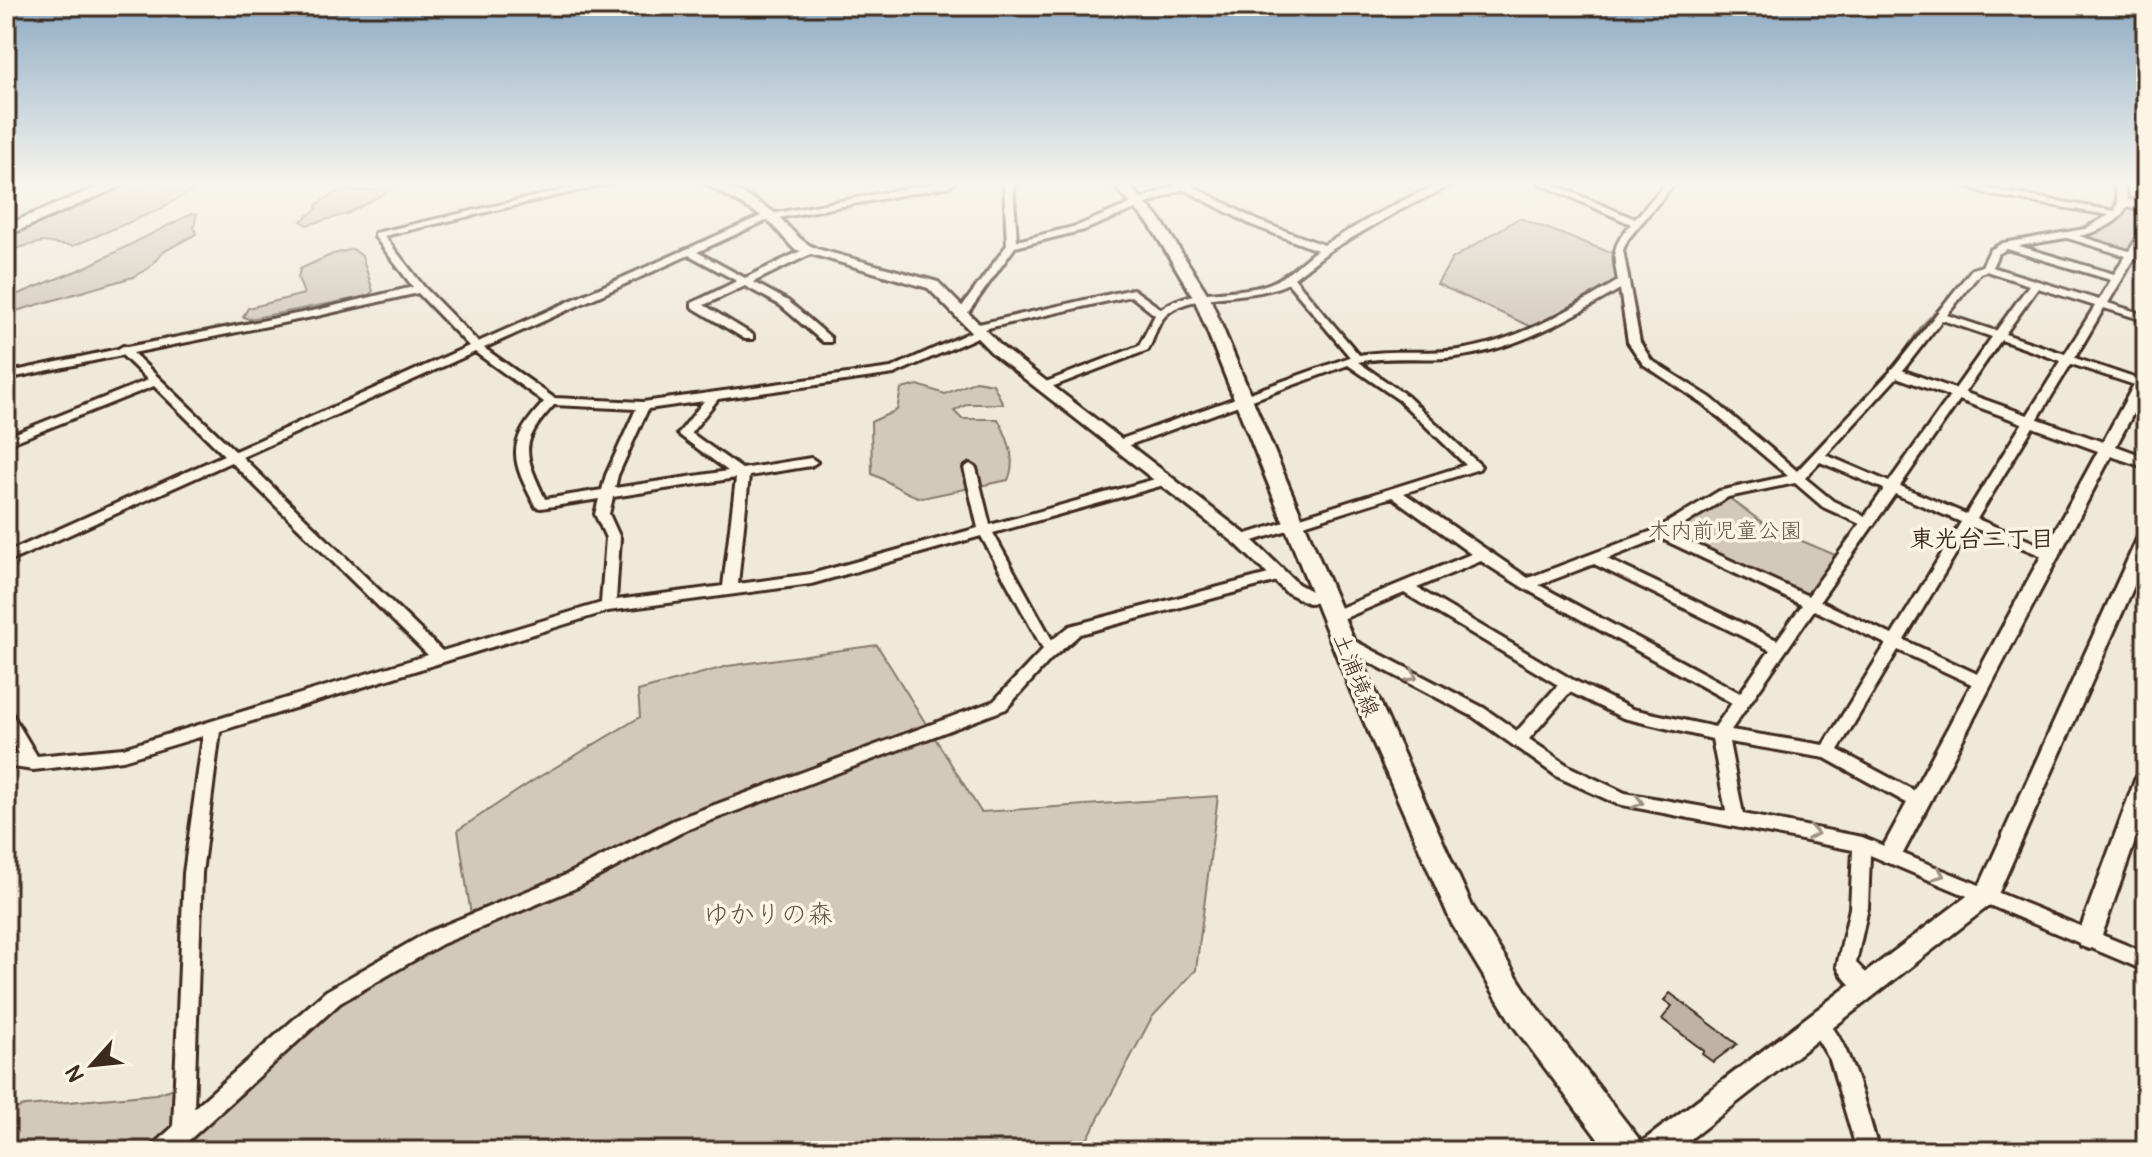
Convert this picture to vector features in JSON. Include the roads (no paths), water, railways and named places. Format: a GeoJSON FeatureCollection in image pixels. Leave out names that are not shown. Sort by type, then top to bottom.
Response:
{"type":"FeatureCollection","features":[{"type":"Feature","properties":{"kind":"main road","name":"土浦境線"},"geometry":{"type":"LineString","coordinates":[[1165,237],[1202,298],[1342,641],[1462,915],[1524,1015],[1627,1151]]}},
{"type":"Feature","properties":{"kind":"street"},"geometry":{"type":"LineString","coordinates":[[380,237],[420,289],[476,347],[551,401],[643,406],[894,371],[976,330],[1133,292],[1161,314]]}},
{"type":"Feature","properties":{"kind":"street"},"geometry":{"type":"LineString","coordinates":[[6,558],[722,237]]}},
{"type":"Feature","properties":{"kind":"street"},"geometry":{"type":"LineString","coordinates":[[794,237],[809,251],[933,285],[963,312],[976,330],[1042,387],[1242,540],[1299,594],[1329,607],[1405,587],[1482,555]]}},
{"type":"Feature","properties":{"kind":"street"},"geometry":{"type":"LineString","coordinates":[[1011,237],[1012,245]]}},
{"type":"Feature","properties":{"kind":"street"},"geometry":{"type":"LineString","coordinates":[[963,312],[1012,245],[1041,237]]}},
{"type":"Feature","properties":{"kind":"street"},"geometry":{"type":"LineString","coordinates":[[1293,237],[1325,249]]}},
{"type":"Feature","properties":{"kind":"street"},"geometry":{"type":"LineString","coordinates":[[1042,387],[1144,348],[1161,314],[1202,298],[1262,290],[1289,278],[1325,249],[1346,237]]}},
{"type":"Feature","properties":{"kind":"street"},"geometry":{"type":"LineString","coordinates":[[1627,237],[1618,250],[1634,342],[1647,362],[1707,401],[1828,504],[1867,522]]}},
{"type":"Feature","properties":{"kind":"street"},"geometry":{"type":"LineString","coordinates":[[1986,268],[1994,252],[2006,245],[2054,237]]}},
{"type":"Feature","properties":{"kind":"street"},"geometry":{"type":"LineString","coordinates":[[2073,237],[2146,259]]}},
{"type":"Feature","properties":{"kind":"street"},"geometry":{"type":"LineString","coordinates":[[1828,752],[2143,237]]}},
{"type":"Feature","properties":{"kind":"street"},"geometry":{"type":"LineString","coordinates":[[2006,245],[2116,278]]}},
{"type":"Feature","properties":{"kind":"street"},"geometry":{"type":"LineString","coordinates":[[689,251],[784,303],[827,340]]}},
{"type":"Feature","properties":{"kind":"street"},"geometry":{"type":"LineString","coordinates":[[749,337],[696,305],[809,251]]}},
{"type":"Feature","properties":{"kind":"street"},"geometry":{"type":"LineString","coordinates":[[1527,584],[1660,533],[1724,494],[1798,478],[1896,372],[1976,271],[1986,268],[2146,318]]}},
{"type":"Feature","properties":{"kind":"street"},"geometry":{"type":"LineString","coordinates":[[1242,540],[1398,494],[1475,466],[1403,398],[1353,360],[1289,278]]}},
{"type":"Feature","properties":{"kind":"street"},"geometry":{"type":"LineString","coordinates":[[1117,445],[1353,360],[1462,352],[1490,345],[1536,330],[1624,282]]}},
{"type":"Feature","properties":{"kind":"street"},"geometry":{"type":"LineString","coordinates":[[1736,820],[1719,734],[2036,283]]}},
{"type":"Feature","properties":{"kind":"street"},"geometry":{"type":"LineString","coordinates":[[6,376],[123,349],[301,318],[420,289]]}},
{"type":"Feature","properties":{"kind":"street"},"geometry":{"type":"LineString","coordinates":[[1891,854],[2144,379],[2069,359],[1940,316]]}},
{"type":"Feature","properties":{"kind":"street"},"geometry":{"type":"LineString","coordinates":[[123,349],[440,658]]}},
{"type":"Feature","properties":{"kind":"street"},"geometry":{"type":"LineString","coordinates":[[1896,372],[2146,463]]}},
{"type":"Feature","properties":{"kind":"street"},"geometry":{"type":"LineString","coordinates":[[6,441],[156,381]]}},
{"type":"Feature","properties":{"kind":"street"},"geometry":{"type":"LineString","coordinates":[[714,396],[684,434],[743,475]]}},
{"type":"Feature","properties":{"kind":"street"},"geometry":{"type":"LineString","coordinates":[[551,401],[524,429],[519,456],[541,504],[811,462]]}},
{"type":"Feature","properties":{"kind":"street"},"geometry":{"type":"LineString","coordinates":[[608,606],[614,550],[613,538],[602,514],[606,496],[643,406]]}},
{"type":"Feature","properties":{"kind":"street"},"geometry":{"type":"LineString","coordinates":[[1819,457],[2052,555]]}},
{"type":"Feature","properties":{"kind":"street"},"geometry":{"type":"LineString","coordinates":[[970,468],[985,531],[1049,647]]}},
{"type":"Feature","properties":{"kind":"street"},"geometry":{"type":"LineString","coordinates":[[730,590],[743,475]]}},
{"type":"Feature","properties":{"kind":"street"},"geometry":{"type":"LineString","coordinates":[[6,759],[33,763],[123,754],[608,606],[811,579],[1166,480]]}},
{"type":"Feature","properties":{"kind":"street"},"geometry":{"type":"LineString","coordinates":[[1398,494],[1527,584],[1742,701]]}},
{"type":"Feature","properties":{"kind":"street"},"geometry":{"type":"LineString","coordinates":[[1660,533],[1983,683]]}},
{"type":"Feature","properties":{"kind":"street"},"geometry":{"type":"LineString","coordinates":[[1653,1151],[1987,894],[2146,539]]}},
{"type":"Feature","properties":{"kind":"street"},"geometry":{"type":"LineString","coordinates":[[1594,558],[1779,648]]}},
{"type":"Feature","properties":{"kind":"street"},"geometry":{"type":"LineString","coordinates":[[161,1151],[333,997],[435,938],[572,881],[680,825],[1000,705],[1022,684],[1049,647],[1075,630],[1280,576]]}},
{"type":"Feature","properties":{"kind":"street"},"geometry":{"type":"LineString","coordinates":[[1405,587],[1568,684],[1629,714],[1719,734],[1828,752],[1920,802]]}},
{"type":"Feature","properties":{"kind":"street"},"geometry":{"type":"LineString","coordinates":[[1342,641],[1410,675],[1519,739],[1564,772],[1623,799],[1862,844],[2146,962]]}},
{"type":"Feature","properties":{"kind":"street"},"geometry":{"type":"LineString","coordinates":[[1519,739],[1568,684]]}},
{"type":"Feature","properties":{"kind":"street"},"geometry":{"type":"LineString","coordinates":[[6,718],[33,763]]}},
{"type":"Feature","properties":{"kind":"street"},"geometry":{"type":"LineString","coordinates":[[183,1130],[193,873],[212,729]]}},
{"type":"Feature","properties":{"kind":"street"},"geometry":{"type":"LineString","coordinates":[[2089,938],[2146,780]]}},
{"type":"Feature","properties":{"kind":"street"},"geometry":{"type":"LineString","coordinates":[[1862,844],[1859,908],[1846,966],[1867,987]]}},
{"type":"Feature","properties":{"kind":"street"},"geometry":{"type":"LineString","coordinates":[[1818,1024],[1839,1055],[1868,1151]]}},
{"type":"Feature","properties":{"kind":"waterway"},"geometry":{"type":"LineString","coordinates":[[2030,239],[2040,237]]}},
{"type":"Feature","properties":{"kind":"waterway"},"geometry":{"type":"LineString","coordinates":[[1990,252],[1993,246],[2005,243]]}},
{"type":"Feature","properties":{"kind":"waterway"},"geometry":{"type":"LineString","coordinates":[[1891,371],[1923,325],[1950,297]]}},
{"type":"Feature","properties":{"kind":"waterway"},"geometry":{"type":"LineString","coordinates":[[1841,423],[1885,377]]}},
{"type":"Feature","properties":{"kind":"waterway"},"geometry":{"type":"LineString","coordinates":[[1795,471],[1843,421]]}},
{"type":"Feature","properties":{"kind":"waterway"},"geometry":{"type":"LineString","coordinates":[[1766,481],[1789,475]]}},
{"type":"Feature","properties":{"kind":"waterway"},"geometry":{"type":"LineString","coordinates":[[1522,575],[1535,575],[1664,526]]}},
{"type":"Feature","properties":{"kind":"district","name":"東光台二丁目"},"geometry":{"type":"Point","coordinates":[1982,539]}},
{"type":"Feature","properties":{"kind":"park label","name":"木内前児童公園"},"geometry":{"type":"Point","coordinates":[1725,531]}},
{"type":"Feature","properties":{"kind":"park label","name":"ゆかりの森"},"geometry":{"type":"Point","coordinates":[768,915]}}]}
